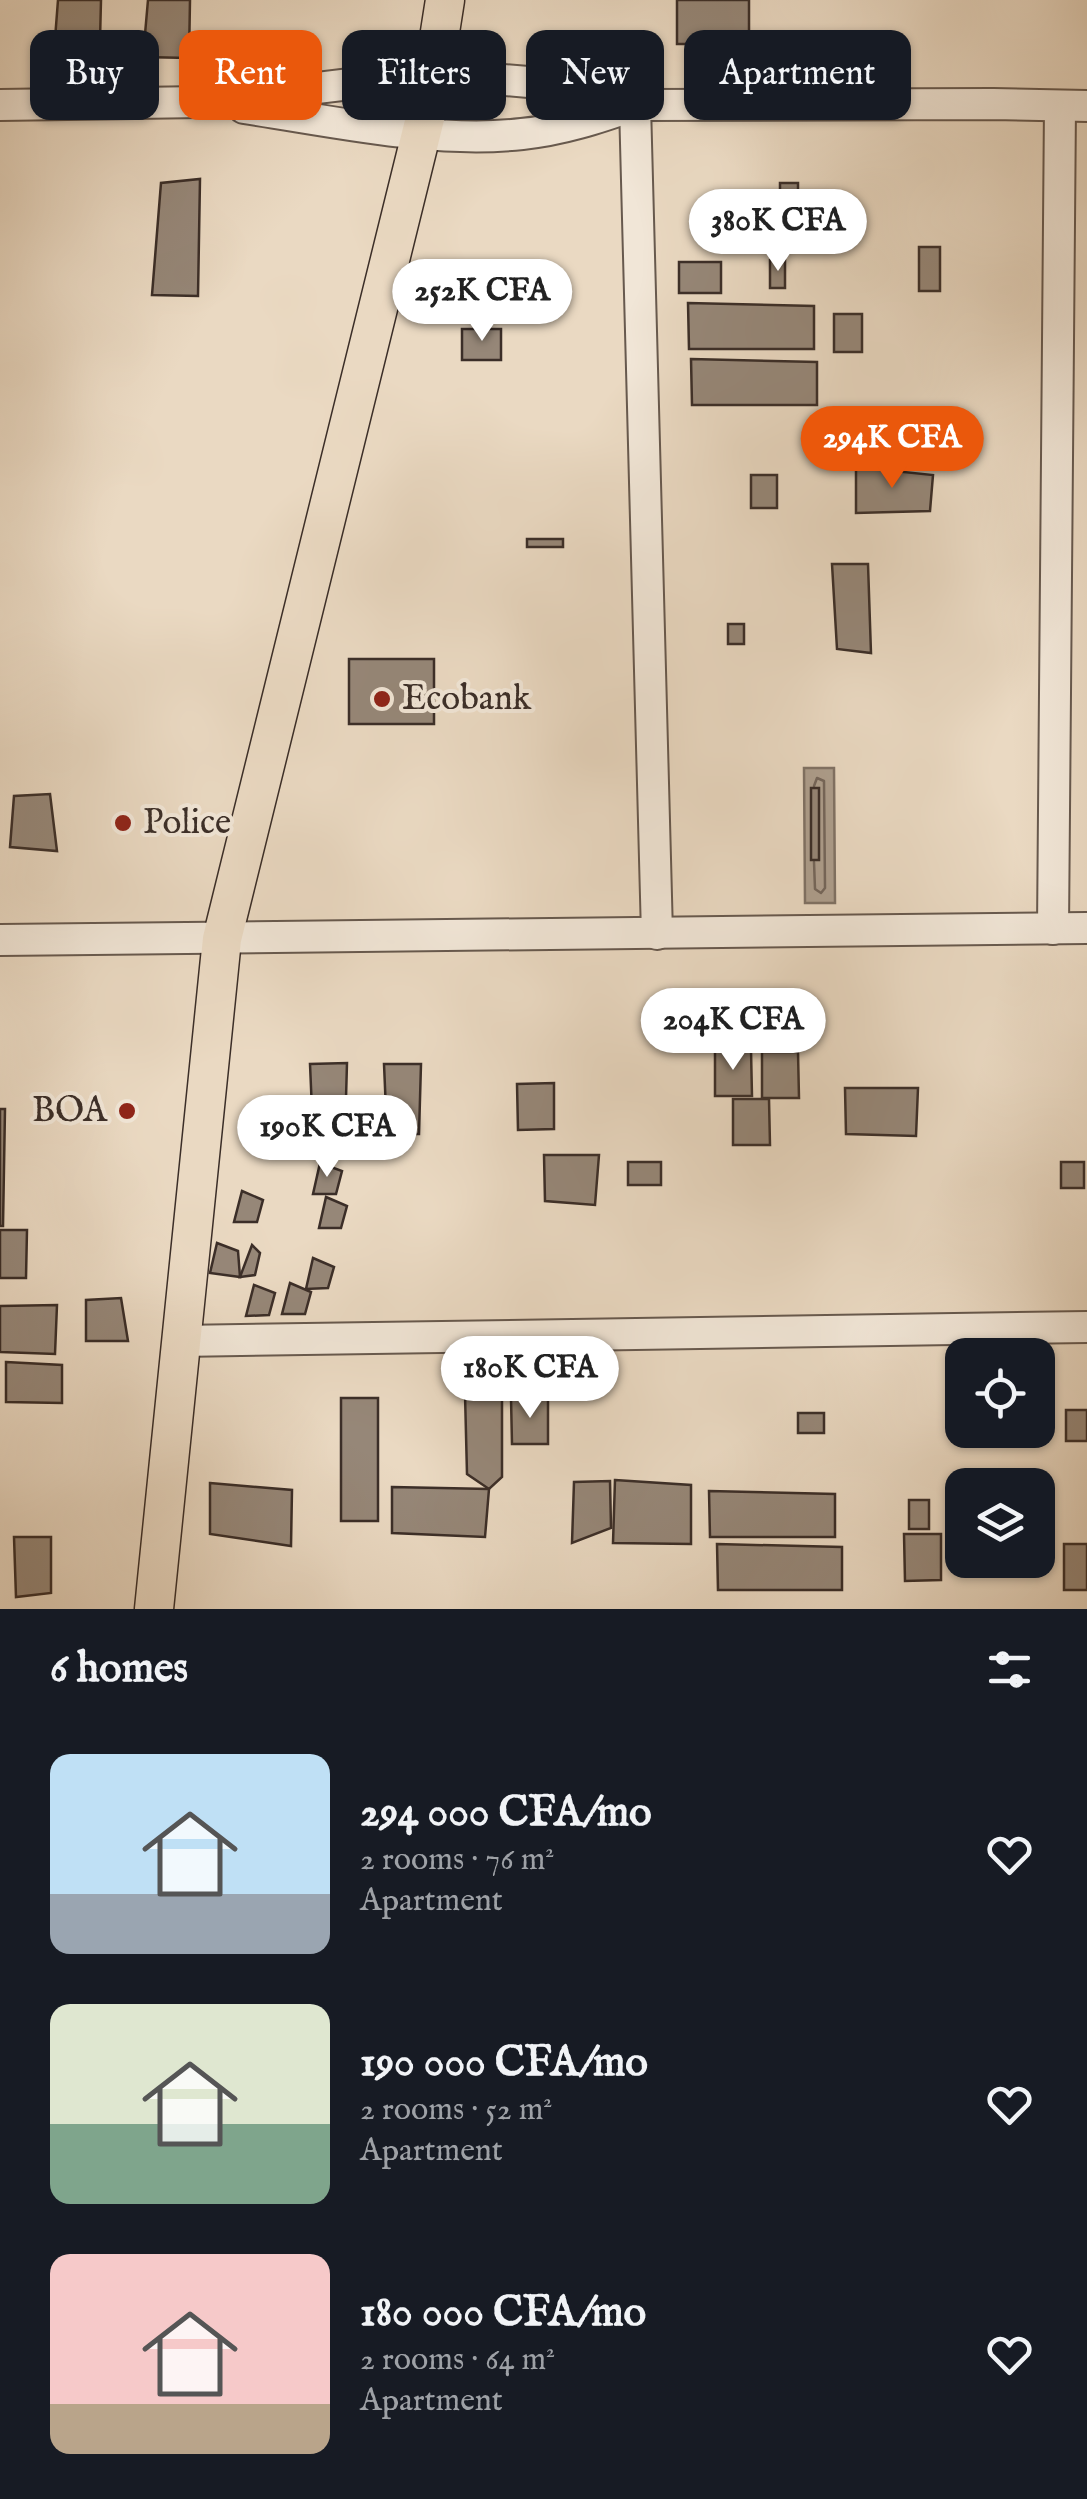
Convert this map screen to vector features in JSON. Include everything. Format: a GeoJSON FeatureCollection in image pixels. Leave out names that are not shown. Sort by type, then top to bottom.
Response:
{"type":"FeatureCollection","features":[{"type":"Feature","properties":{"kind":"main road"},"geometry":{"type":"LineString","coordinates":[[441,30],[445,0]]}},
{"type":"Feature","properties":{"kind":"main road"},"geometry":{"type":"LineString","coordinates":[[154,1609],[222,939],[424,120]]}},
{"type":"Feature","properties":{"kind":"street"},"geometry":{"type":"LineString","coordinates":[[0,105],[179,102]]}},
{"type":"Feature","properties":{"kind":"street"},"geometry":{"type":"LineString","coordinates":[[664,105],[1074,106],[1053,929]]}},
{"type":"Feature","properties":{"kind":"street"},"geometry":{"type":"LineString","coordinates":[[322,120],[421,134],[522,134],[594,120]]}},
{"type":"Feature","properties":{"kind":"street"},"geometry":{"type":"LineString","coordinates":[[635,120],[657,934]]}},
{"type":"Feature","properties":{"kind":"street"},"geometry":{"type":"LineString","coordinates":[[0,940],[1087,928]]}},
{"type":"Feature","properties":{"kind":"street"},"geometry":{"type":"LineString","coordinates":[[180,1341],[1087,1327]]}},
{"type":"Feature","properties":{"kind":"water"},"geometry":{"type":"Polygon","coordinates":[[[804,768],[834,768],[835,903],[805,903],[804,768]]]}},
{"type":"Feature","properties":{"kind":"building"},"geometry":{"type":"Polygon","coordinates":[[[58,0],[101,0],[100,30],[56,30],[58,0]]]}},
{"type":"Feature","properties":{"kind":"building"},"geometry":{"type":"Polygon","coordinates":[[[148,0],[190,0],[189,30],[179,30],[179,58],[159,57],[159,30],[145,30],[148,0]]]}},
{"type":"Feature","properties":{"kind":"building"},"geometry":{"type":"Polygon","coordinates":[[[677,0],[749,0],[749,30],[684,30],[684,44],[677,44],[677,0]]]}},
{"type":"Feature","properties":{"kind":"building"},"geometry":{"type":"Polygon","coordinates":[[[200,179],[198,296],[152,295],[161,183],[200,179]]]}},
{"type":"Feature","properties":{"kind":"building"},"geometry":{"type":"Polygon","coordinates":[[[780,183],[798,183],[798,198],[780,198],[780,183]]]}},
{"type":"Feature","properties":{"kind":"building"},"geometry":{"type":"Polygon","coordinates":[[[919,247],[940,247],[940,291],[919,291],[919,247]]]}},
{"type":"Feature","properties":{"kind":"building"},"geometry":{"type":"Polygon","coordinates":[[[770,260],[785,260],[785,288],[770,288],[770,260]]]}},
{"type":"Feature","properties":{"kind":"building"},"geometry":{"type":"Polygon","coordinates":[[[679,262],[721,262],[721,293],[679,293],[679,262]]]}},
{"type":"Feature","properties":{"kind":"building"},"geometry":{"type":"Polygon","coordinates":[[[688,303],[814,306],[814,349],[689,349],[688,303]]]}},
{"type":"Feature","properties":{"kind":"building"},"geometry":{"type":"Polygon","coordinates":[[[834,314],[862,314],[862,352],[834,352],[834,314]]]}},
{"type":"Feature","properties":{"kind":"building"},"geometry":{"type":"Polygon","coordinates":[[[462,329],[501,329],[501,360],[462,360],[462,329]]]}},
{"type":"Feature","properties":{"kind":"building"},"geometry":{"type":"Polygon","coordinates":[[[691,359],[817,362],[817,405],[692,405],[691,359]]]}},
{"type":"Feature","properties":{"kind":"building"},"geometry":{"type":"Polygon","coordinates":[[[856,467],[933,475],[930,511],[856,513],[856,467]]]}},
{"type":"Feature","properties":{"kind":"building"},"geometry":{"type":"Polygon","coordinates":[[[751,475],[777,475],[777,508],[751,508],[751,475]]]}},
{"type":"Feature","properties":{"kind":"building"},"geometry":{"type":"Polygon","coordinates":[[[527,539],[563,539],[563,547],[527,547],[527,539]]]}},
{"type":"Feature","properties":{"kind":"building"},"geometry":{"type":"Polygon","coordinates":[[[832,564],[868,564],[871,653],[837,649],[832,564]]]}},
{"type":"Feature","properties":{"kind":"building"},"geometry":{"type":"Polygon","coordinates":[[[728,624],[744,624],[744,644],[728,644],[728,624]]]}},
{"type":"Feature","properties":{"kind":"building"},"geometry":{"type":"Polygon","coordinates":[[[349,659],[434,659],[434,724],[349,724],[349,659]]]}},
{"type":"Feature","properties":{"kind":"building"},"geometry":{"type":"Polygon","coordinates":[[[811,788],[819,788],[819,860],[811,860],[811,788]]]}},
{"type":"Feature","properties":{"kind":"building"},"geometry":{"type":"Polygon","coordinates":[[[50,794],[57,851],[10,847],[14,796],[50,794]]]}},
{"type":"Feature","properties":{"kind":"building"},"geometry":{"type":"Polygon","coordinates":[[[715,1050],[751,1050],[752,1096],[715,1096],[715,1050]]]}},
{"type":"Feature","properties":{"kind":"building"},"geometry":{"type":"Polygon","coordinates":[[[762,1052],[798,1052],[799,1098],[762,1098],[762,1052]]]}},
{"type":"Feature","properties":{"kind":"building"},"geometry":{"type":"Polygon","coordinates":[[[347,1063],[345,1133],[313,1134],[310,1064],[347,1063]]]}},
{"type":"Feature","properties":{"kind":"building"},"geometry":{"type":"Polygon","coordinates":[[[384,1064],[421,1064],[419,1134],[387,1134],[384,1064]]]}},
{"type":"Feature","properties":{"kind":"building"},"geometry":{"type":"Polygon","coordinates":[[[554,1083],[554,1129],[518,1130],[517,1084],[554,1083]]]}},
{"type":"Feature","properties":{"kind":"building"},"geometry":{"type":"Polygon","coordinates":[[[845,1088],[918,1088],[916,1136],[846,1134],[845,1088]]]}},
{"type":"Feature","properties":{"kind":"building"},"geometry":{"type":"Polygon","coordinates":[[[733,1099],[769,1099],[770,1145],[733,1145],[733,1099]]]}},
{"type":"Feature","properties":{"kind":"building"},"geometry":{"type":"Polygon","coordinates":[[[383,1104],[383,1140],[350,1144],[346,1105],[383,1104]]]}},
{"type":"Feature","properties":{"kind":"building"},"geometry":{"type":"Polygon","coordinates":[[[0,1109],[5,1109],[3,1226],[0,1226],[0,1109]]]}},
{"type":"Feature","properties":{"kind":"building"},"geometry":{"type":"Polygon","coordinates":[[[544,1155],[599,1155],[595,1205],[545,1201],[544,1155]]]}},
{"type":"Feature","properties":{"kind":"building"},"geometry":{"type":"Polygon","coordinates":[[[628,1162],[661,1162],[661,1185],[628,1185],[628,1162]]]}},
{"type":"Feature","properties":{"kind":"building"},"geometry":{"type":"Polygon","coordinates":[[[1061,1162],[1084,1162],[1084,1188],[1061,1188],[1061,1162]]]}},
{"type":"Feature","properties":{"kind":"building"},"geometry":{"type":"Polygon","coordinates":[[[320,1163],[342,1171],[336,1194],[313,1194],[320,1163]]]}},
{"type":"Feature","properties":{"kind":"building"},"geometry":{"type":"Polygon","coordinates":[[[242,1191],[263,1200],[257,1222],[234,1222],[242,1191]]]}},
{"type":"Feature","properties":{"kind":"building"},"geometry":{"type":"Polygon","coordinates":[[[326,1197],[347,1206],[341,1228],[319,1228],[326,1197]]]}},
{"type":"Feature","properties":{"kind":"building"},"geometry":{"type":"Polygon","coordinates":[[[0,1230],[27,1230],[26,1278],[0,1278],[0,1230]]]}},
{"type":"Feature","properties":{"kind":"building"},"geometry":{"type":"Polygon","coordinates":[[[217,1243],[238,1251],[240,1277],[210,1273],[217,1243]]]}},
{"type":"Feature","properties":{"kind":"building"},"geometry":{"type":"Polygon","coordinates":[[[252,1245],[260,1253],[255,1275],[240,1277],[252,1245]]]}},
{"type":"Feature","properties":{"kind":"building"},"geometry":{"type":"Polygon","coordinates":[[[313,1258],[334,1267],[328,1288],[306,1289],[313,1258]]]}},
{"type":"Feature","properties":{"kind":"building"},"geometry":{"type":"Polygon","coordinates":[[[290,1283],[311,1292],[305,1314],[282,1314],[290,1283]]]}},
{"type":"Feature","properties":{"kind":"building"},"geometry":{"type":"Polygon","coordinates":[[[254,1285],[275,1293],[269,1315],[246,1316],[254,1285]]]}},
{"type":"Feature","properties":{"kind":"building"},"geometry":{"type":"Polygon","coordinates":[[[121,1298],[128,1341],[86,1341],[86,1300],[121,1298]]]}},
{"type":"Feature","properties":{"kind":"building"},"geometry":{"type":"Polygon","coordinates":[[[57,1305],[55,1354],[0,1352],[0,1306],[57,1305]]]}},
{"type":"Feature","properties":{"kind":"building"},"geometry":{"type":"Polygon","coordinates":[[[6,1362],[62,1365],[62,1403],[6,1402],[6,1362]]]}},
{"type":"Feature","properties":{"kind":"building"},"geometry":{"type":"Polygon","coordinates":[[[502,1393],[502,1477],[489,1489],[467,1474],[465,1394],[502,1393]]]}},
{"type":"Feature","properties":{"kind":"building"},"geometry":{"type":"Polygon","coordinates":[[[341,1398],[378,1398],[378,1521],[341,1521],[341,1398]]]}},
{"type":"Feature","properties":{"kind":"building"},"geometry":{"type":"Polygon","coordinates":[[[511,1398],[548,1398],[548,1444],[512,1444],[511,1398]]]}},
{"type":"Feature","properties":{"kind":"building"},"geometry":{"type":"Polygon","coordinates":[[[1066,1410],[1087,1410],[1087,1441],[1066,1441],[1066,1410]]]}},
{"type":"Feature","properties":{"kind":"building"},"geometry":{"type":"Polygon","coordinates":[[[798,1413],[824,1413],[824,1433],[798,1433],[798,1413]]]}},
{"type":"Feature","properties":{"kind":"building"},"geometry":{"type":"Polygon","coordinates":[[[615,1480],[691,1485],[691,1544],[613,1543],[615,1480]]]}},
{"type":"Feature","properties":{"kind":"building"},"geometry":{"type":"Polygon","coordinates":[[[610,1481],[611,1528],[572,1543],[574,1482],[610,1481]]]}},
{"type":"Feature","properties":{"kind":"building"},"geometry":{"type":"Polygon","coordinates":[[[210,1483],[292,1490],[291,1546],[210,1534],[210,1483]]]}},
{"type":"Feature","properties":{"kind":"building"},"geometry":{"type":"Polygon","coordinates":[[[392,1487],[489,1489],[485,1537],[392,1533],[392,1487]]]}},
{"type":"Feature","properties":{"kind":"building"},"geometry":{"type":"Polygon","coordinates":[[[709,1491],[835,1494],[835,1537],[710,1537],[709,1491]]]}},
{"type":"Feature","properties":{"kind":"building"},"geometry":{"type":"Polygon","coordinates":[[[909,1500],[929,1500],[929,1529],[909,1529],[909,1500]]]}},
{"type":"Feature","properties":{"kind":"building"},"geometry":{"type":"Polygon","coordinates":[[[904,1534],[941,1534],[941,1580],[905,1581],[904,1534]]]}},
{"type":"Feature","properties":{"kind":"building"},"geometry":{"type":"Polygon","coordinates":[[[14,1537],[51,1537],[51,1593],[16,1597],[14,1537]]]}},
{"type":"Feature","properties":{"kind":"building"},"geometry":{"type":"Polygon","coordinates":[[[717,1544],[842,1547],[842,1590],[718,1590],[717,1544]]]}},
{"type":"Feature","properties":{"kind":"building"},"geometry":{"type":"Polygon","coordinates":[[[1064,1544],[1087,1544],[1087,1590],[1064,1590],[1064,1544]]]}},
{"type":"Feature","properties":{"kind":"place","name":"Ecobank"},"geometry":{"type":"Point","coordinates":[382,699]}},
{"type":"Feature","properties":{"kind":"place","name":"Police"},"geometry":{"type":"Point","coordinates":[123,823]}},
{"type":"Feature","properties":{"kind":"place","name":"BOA"},"geometry":{"type":"Point","coordinates":[127,1111]}}]}
